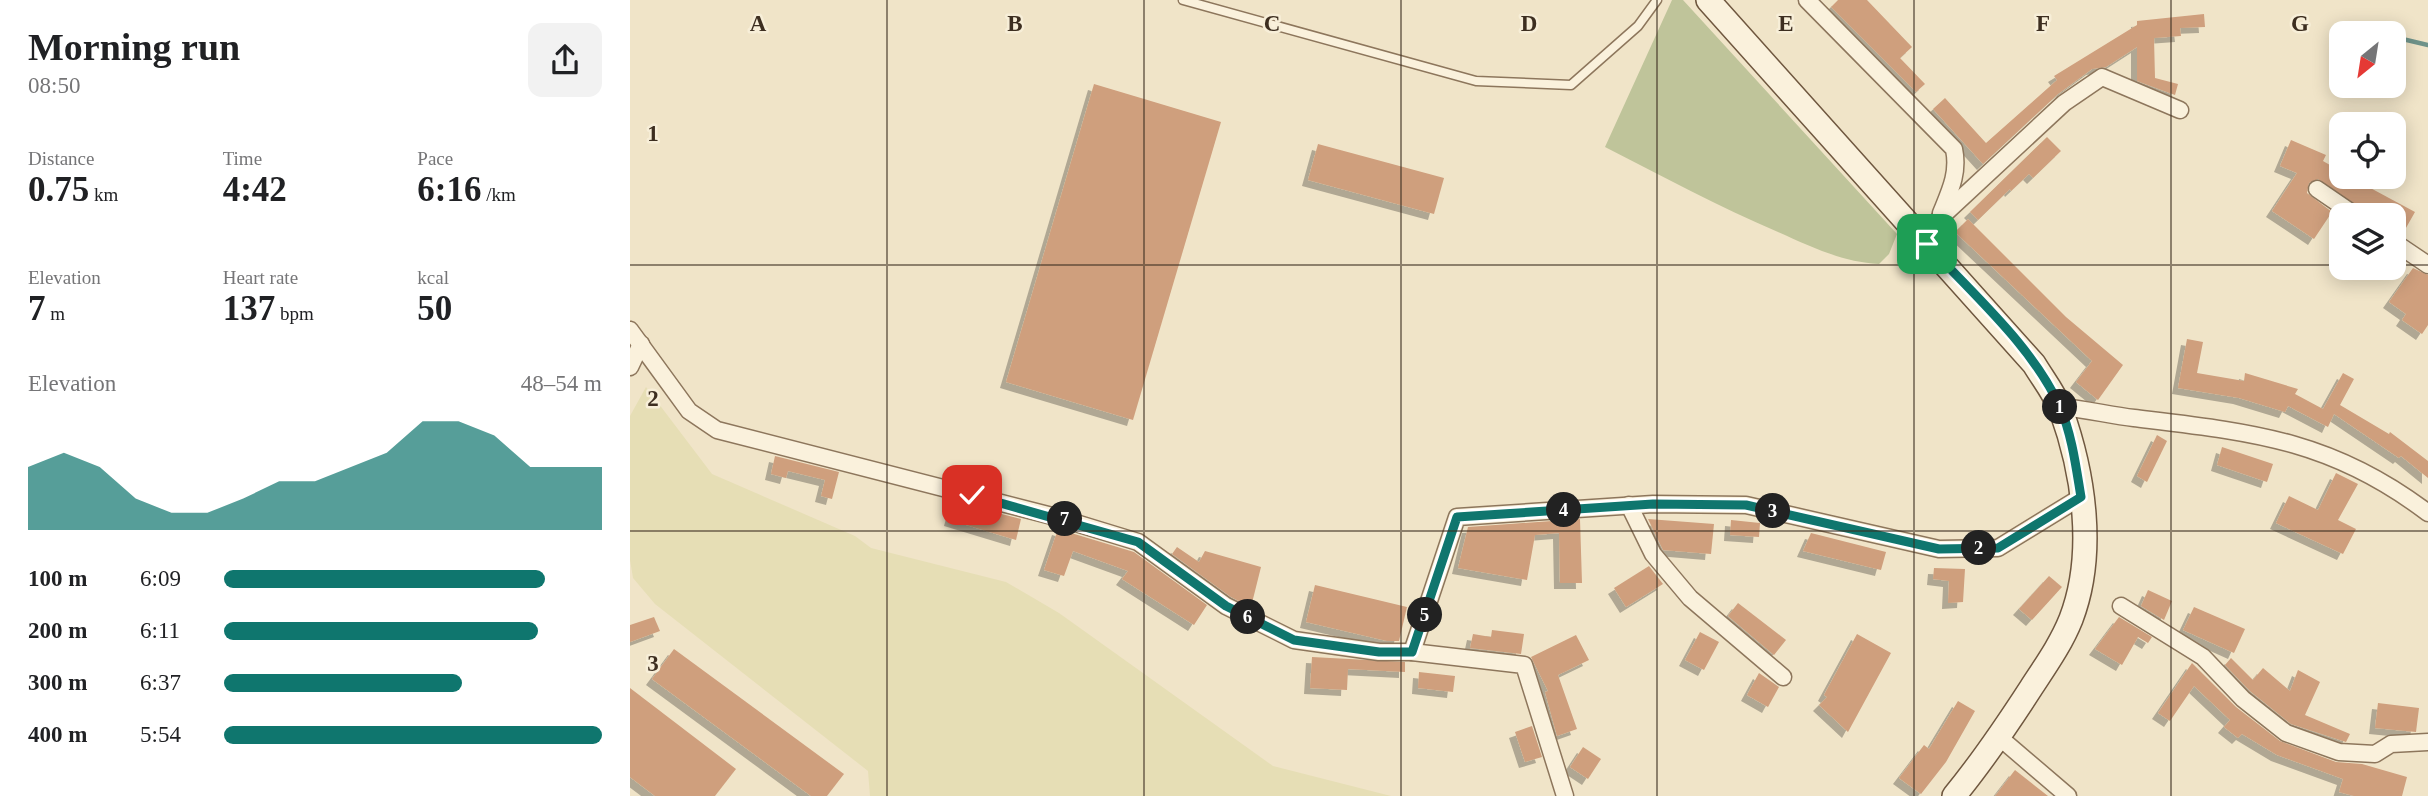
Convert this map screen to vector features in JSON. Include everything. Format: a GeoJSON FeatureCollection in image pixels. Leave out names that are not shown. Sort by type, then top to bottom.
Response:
{"type":"FeatureCollection","features":[{"type":"Feature","properties":{"kind":"main road"},"geometry":{"type":"LineString","coordinates":[[1708,0],[2034,364],[2060,407],[2072,447],[2081,497],[2084,570],[2071,618],[2059,644],[1999,737],[1954,796]]}},
{"type":"Feature","properties":{"kind":"street"},"geometry":{"type":"LineString","coordinates":[[1807,0],[1954,149],[1957,163],[1954,178],[1927,244]]}},
{"type":"Feature","properties":{"kind":"street"},"geometry":{"type":"LineString","coordinates":[[1939,219],[2064,103],[2102,77],[2180,110]]}},
{"type":"Feature","properties":{"kind":"street"},"geometry":{"type":"LineString","coordinates":[[2316,189],[2337,203]]}},
{"type":"Feature","properties":{"kind":"street"},"geometry":{"type":"LineString","coordinates":[[2406,250],[2428,265]]}},
{"type":"Feature","properties":{"kind":"street"},"geometry":{"type":"LineString","coordinates":[[630,330],[689,411],[717,430],[1056,517],[1138,542],[1226,606],[1294,640],[1379,652],[1412,652],[1524,665],[1565,796]]}},
{"type":"Feature","properties":{"kind":"street"},"geometry":{"type":"LineString","coordinates":[[630,367],[641,344]]}},
{"type":"Feature","properties":{"kind":"street"},"geometry":{"type":"LineString","coordinates":[[2060,407],[2234,429],[2315,449],[2359,467],[2401,492],[2428,513]]}},
{"type":"Feature","properties":{"kind":"street"},"geometry":{"type":"LineString","coordinates":[[1412,652],[1457,517],[1629,505],[1746,505],[1939,549],[1998,548],[2081,497]]}},
{"type":"Feature","properties":{"kind":"street"},"geometry":{"type":"LineString","coordinates":[[1629,505],[1653,554],[1690,598],[1783,677]]}},
{"type":"Feature","properties":{"kind":"street"},"geometry":{"type":"LineString","coordinates":[[2121,606],[2203,657],[2243,699],[2286,733],[2339,751],[2375,754],[2391,744],[2428,742]]}},
{"type":"Feature","properties":{"kind":"street"},"geometry":{"type":"LineString","coordinates":[[1999,737],[2068,796]]}},
{"type":"Feature","properties":{"kind":"lane"},"geometry":{"type":"LineString","coordinates":[[1183,0],[1476,81],[1571,85],[1638,26],[1657,0]]}},
{"type":"Feature","properties":{"kind":"shaded area"},"geometry":{"type":"Polygon","coordinates":[[[646,387],[712,474],[855,536],[871,548],[1006,582],[1059,613],[1273,766],[1391,796],[870,796],[868,771],[655,604],[633,578],[630,560],[630,416],[646,387]]]}},
{"type":"Feature","properties":{"kind":"green space"},"geometry":{"type":"Polygon","coordinates":[[[1672,0],[1683,0],[1897,234],[1889,254],[1879,264],[1840,257],[1803,243],[1712,202],[1605,147],[1672,0]]]}},
{"type":"Feature","properties":{"kind":"building"},"geometry":{"type":"Polygon","coordinates":[[[1838,0],[1867,0],[1912,47],[1900,58],[1925,84],[1916,92],[1831,7],[1838,0]]]}},
{"type":"Feature","properties":{"kind":"building"},"geometry":{"type":"Polygon","coordinates":[[[2204,14],[2205,27],[2180,28],[2181,36],[2154,38],[2155,78],[2178,84],[2175,95],[2137,81],[2137,47],[2106,67],[2092,69],[2058,94],[1983,164],[1933,109],[1945,98],[1986,143],[2057,80],[2054,76],[2137,25],[2137,21],[2204,14]]]}},
{"type":"Feature","properties":{"kind":"building"},"geometry":{"type":"Polygon","coordinates":[[[1094,84],[1221,122],[1133,420],[1006,382],[1094,84]]]}},
{"type":"Feature","properties":{"kind":"building"},"geometry":{"type":"Polygon","coordinates":[[[2047,137],[2061,151],[2033,178],[2029,174],[2011,191],[2010,189],[1978,220],[1970,212],[2047,137]]]}},
{"type":"Feature","properties":{"kind":"building"},"geometry":{"type":"Polygon","coordinates":[[[2291,140],[2326,155],[2323,161],[2329,164],[2329,186],[2318,179],[2309,183],[2307,193],[2329,210],[2329,216],[2314,239],[2272,211],[2297,173],[2280,166],[2291,140]]]}},
{"type":"Feature","properties":{"kind":"building"},"geometry":{"type":"Polygon","coordinates":[[[1318,144],[1444,178],[1434,214],[1308,180],[1318,144]]]}},
{"type":"Feature","properties":{"kind":"building"},"geometry":{"type":"Polygon","coordinates":[[[2333,189],[2372,189],[2398,203],[2353,203],[2333,189]]]}},
{"type":"Feature","properties":{"kind":"building"},"geometry":{"type":"Polygon","coordinates":[[[2406,207],[2415,212],[2406,228],[2406,207]]]}},
{"type":"Feature","properties":{"kind":"building"},"geometry":{"type":"Polygon","coordinates":[[[1968,219],[2066,317],[2123,365],[2098,400],[2076,382],[2092,361],[1955,232],[1968,219]]]}},
{"type":"Feature","properties":{"kind":"building"},"geometry":{"type":"Polygon","coordinates":[[[2413,268],[2428,275],[2428,325],[2422,334],[2402,320],[2406,314],[2389,302],[2413,268]]]}},
{"type":"Feature","properties":{"kind":"building"},"geometry":{"type":"Polygon","coordinates":[[[2187,339],[2203,342],[2197,373],[2244,381],[2245,373],[2298,389],[2295,394],[2323,409],[2343,373],[2354,379],[2340,405],[2389,434],[2390,432],[2428,461],[2428,478],[2401,456],[2399,458],[2334,414],[2328,427],[2288,406],[2285,412],[2239,398],[2178,388],[2187,339]]]}},
{"type":"Feature","properties":{"kind":"building"},"geometry":{"type":"Polygon","coordinates":[[[2157,435],[2167,441],[2147,482],[2137,476],[2157,435]]]}},
{"type":"Feature","properties":{"kind":"building"},"geometry":{"type":"Polygon","coordinates":[[[2222,447],[2273,464],[2267,482],[2217,465],[2222,447]]]}},
{"type":"Feature","properties":{"kind":"building"},"geometry":{"type":"Polygon","coordinates":[[[775,456],[839,472],[832,499],[821,496],[825,480],[788,471],[786,478],[771,474],[775,456]]]}},
{"type":"Feature","properties":{"kind":"building"},"geometry":{"type":"Polygon","coordinates":[[[2336,473],[2358,484],[2338,520],[2356,529],[2343,554],[2276,523],[2289,496],[2318,510],[2336,473]]]}},
{"type":"Feature","properties":{"kind":"building"},"geometry":{"type":"Polygon","coordinates":[[[955,502],[1021,519],[1016,540],[950,520],[955,502]]]}},
{"type":"Feature","properties":{"kind":"building"},"geometry":{"type":"Polygon","coordinates":[[[1580,519],[1582,583],[1560,583],[1559,533],[1535,535],[1527,580],[1458,568],[1468,527],[1580,519]]]}},
{"type":"Feature","properties":{"kind":"building"},"geometry":{"type":"Polygon","coordinates":[[[1648,519],[1714,524],[1711,554],[1663,550],[1648,519]]]}},
{"type":"Feature","properties":{"kind":"building"},"geometry":{"type":"Polygon","coordinates":[[[1731,520],[1760,523],[1759,537],[1730,535],[1731,520]]]}},
{"type":"Feature","properties":{"kind":"building"},"geometry":{"type":"Polygon","coordinates":[[[1058,529],[1134,552],[1207,605],[1194,625],[1122,579],[1128,571],[1073,551],[1064,576],[1044,570],[1058,529]]]}},
{"type":"Feature","properties":{"kind":"building"},"geometry":{"type":"Polygon","coordinates":[[[1811,533],[1886,552],[1881,570],[1803,551],[1811,533]]]}},
{"type":"Feature","properties":{"kind":"building"},"geometry":{"type":"Polygon","coordinates":[[[1177,547],[1199,562],[1205,551],[1261,567],[1251,607],[1231,597],[1172,554],[1177,547]]]}},
{"type":"Feature","properties":{"kind":"building"},"geometry":{"type":"Polygon","coordinates":[[[1649,566],[1663,584],[1626,607],[1614,588],[1649,566]]]}},
{"type":"Feature","properties":{"kind":"building"},"geometry":{"type":"Polygon","coordinates":[[[1934,568],[1965,569],[1963,602],[1948,603],[1949,581],[1933,579],[1934,568]]]}},
{"type":"Feature","properties":{"kind":"building"},"geometry":{"type":"Polygon","coordinates":[[[2049,576],[2062,587],[2032,620],[2019,609],[2049,576]]]}},
{"type":"Feature","properties":{"kind":"building"},"geometry":{"type":"Polygon","coordinates":[[[1315,585],[1407,607],[1399,641],[1387,641],[1306,622],[1315,585]]]}},
{"type":"Feature","properties":{"kind":"building"},"geometry":{"type":"Polygon","coordinates":[[[2148,590],[2172,601],[2164,620],[2141,606],[2148,590]]]}},
{"type":"Feature","properties":{"kind":"building"},"geometry":{"type":"Polygon","coordinates":[[[1738,603],[1786,640],[1774,655],[1728,616],[1738,603]]]}},
{"type":"Feature","properties":{"kind":"building"},"geometry":{"type":"Polygon","coordinates":[[[2194,607],[2245,629],[2234,653],[2183,630],[2194,607]]]}},
{"type":"Feature","properties":{"kind":"building"},"geometry":{"type":"Polygon","coordinates":[[[654,617],[660,631],[630,642],[630,625],[654,617]]]}},
{"type":"Feature","properties":{"kind":"building"},"geometry":{"type":"Polygon","coordinates":[[[2119,617],[2152,637],[2148,643],[2138,637],[2122,665],[2095,649],[2119,617]]]}},
{"type":"Feature","properties":{"kind":"building"},"geometry":{"type":"Polygon","coordinates":[[[1492,630],[1524,634],[1521,654],[1470,648],[1473,634],[1491,637],[1492,630]]]}},
{"type":"Feature","properties":{"kind":"building"},"geometry":{"type":"Polygon","coordinates":[[[1700,632],[1719,642],[1704,670],[1685,660],[1700,632]]]}},
{"type":"Feature","properties":{"kind":"building"},"geometry":{"type":"Polygon","coordinates":[[[1857,634],[1891,653],[1848,732],[1819,705],[1827,697],[1824,695],[1857,634]]]}},
{"type":"Feature","properties":{"kind":"building"},"geometry":{"type":"Polygon","coordinates":[[[1576,635],[1589,660],[1558,675],[1577,729],[1557,736],[1545,692],[1548,691],[1531,657],[1576,635]]]}},
{"type":"Feature","properties":{"kind":"building"},"geometry":{"type":"Polygon","coordinates":[[[674,649],[844,774],[827,796],[811,796],[652,679],[674,649]]]}},
{"type":"Feature","properties":{"kind":"building"},"geometry":{"type":"Polygon","coordinates":[[[1312,657],[1405,662],[1405,672],[1348,669],[1347,690],[1310,688],[1312,657]]]}},
{"type":"Feature","properties":{"kind":"building"},"geometry":{"type":"Polygon","coordinates":[[[2231,658],[2253,680],[2263,668],[2290,691],[2298,670],[2320,682],[2305,715],[2350,734],[2346,742],[2291,724],[2250,691],[2225,665],[2231,658]]]}},
{"type":"Feature","properties":{"kind":"building"},"geometry":{"type":"Polygon","coordinates":[[[2192,663],[2236,707],[2280,741],[2336,762],[2362,764],[2407,777],[2402,796],[2354,796],[2339,792],[2343,779],[2277,755],[2242,734],[2238,738],[2224,727],[2230,720],[2194,686],[2170,721],[2158,713],[2192,663]]]}},
{"type":"Feature","properties":{"kind":"building"},"geometry":{"type":"Polygon","coordinates":[[[1419,672],[1455,676],[1453,692],[1418,688],[1419,672]]]}},
{"type":"Feature","properties":{"kind":"building"},"geometry":{"type":"Polygon","coordinates":[[[1759,673],[1779,687],[1768,707],[1747,695],[1759,673]]]}},
{"type":"Feature","properties":{"kind":"building"},"geometry":{"type":"Polygon","coordinates":[[[630,688],[736,769],[715,796],[655,796],[630,777],[630,688]]]}},
{"type":"Feature","properties":{"kind":"building"},"geometry":{"type":"Polygon","coordinates":[[[1958,701],[1975,711],[1946,762],[1921,794],[1899,778],[1924,745],[1929,749],[1958,701]]]}},
{"type":"Feature","properties":{"kind":"building"},"geometry":{"type":"Polygon","coordinates":[[[2378,703],[2419,708],[2416,732],[2375,728],[2378,703]]]}},
{"type":"Feature","properties":{"kind":"building"},"geometry":{"type":"Polygon","coordinates":[[[1532,726],[1542,757],[1525,762],[1515,732],[1532,726]]]}},
{"type":"Feature","properties":{"kind":"building"},"geometry":{"type":"Polygon","coordinates":[[[1583,747],[1601,759],[1588,779],[1570,767],[1583,747]]]}},
{"type":"Feature","properties":{"kind":"building"},"geometry":{"type":"Polygon","coordinates":[[[2015,770],[2048,796],[1995,796],[2015,770]]]}},
{"type":"Feature","properties":{"kind":"waterway"},"geometry":{"type":"LineString","coordinates":[[2406,40],[2428,45]]}},
{"type":"Feature","properties":{"kind":"route"},"geometry":{"type":"LineString","coordinates":[[972,495],[1138,542],[1226,606],[1294,640],[1379,652],[1412,652],[1457,517],[1653,504],[1746,505],[1939,549],[1998,548],[2081,497],[2072,447],[2060,407],[2034,364],[1927,244]]}}]}
